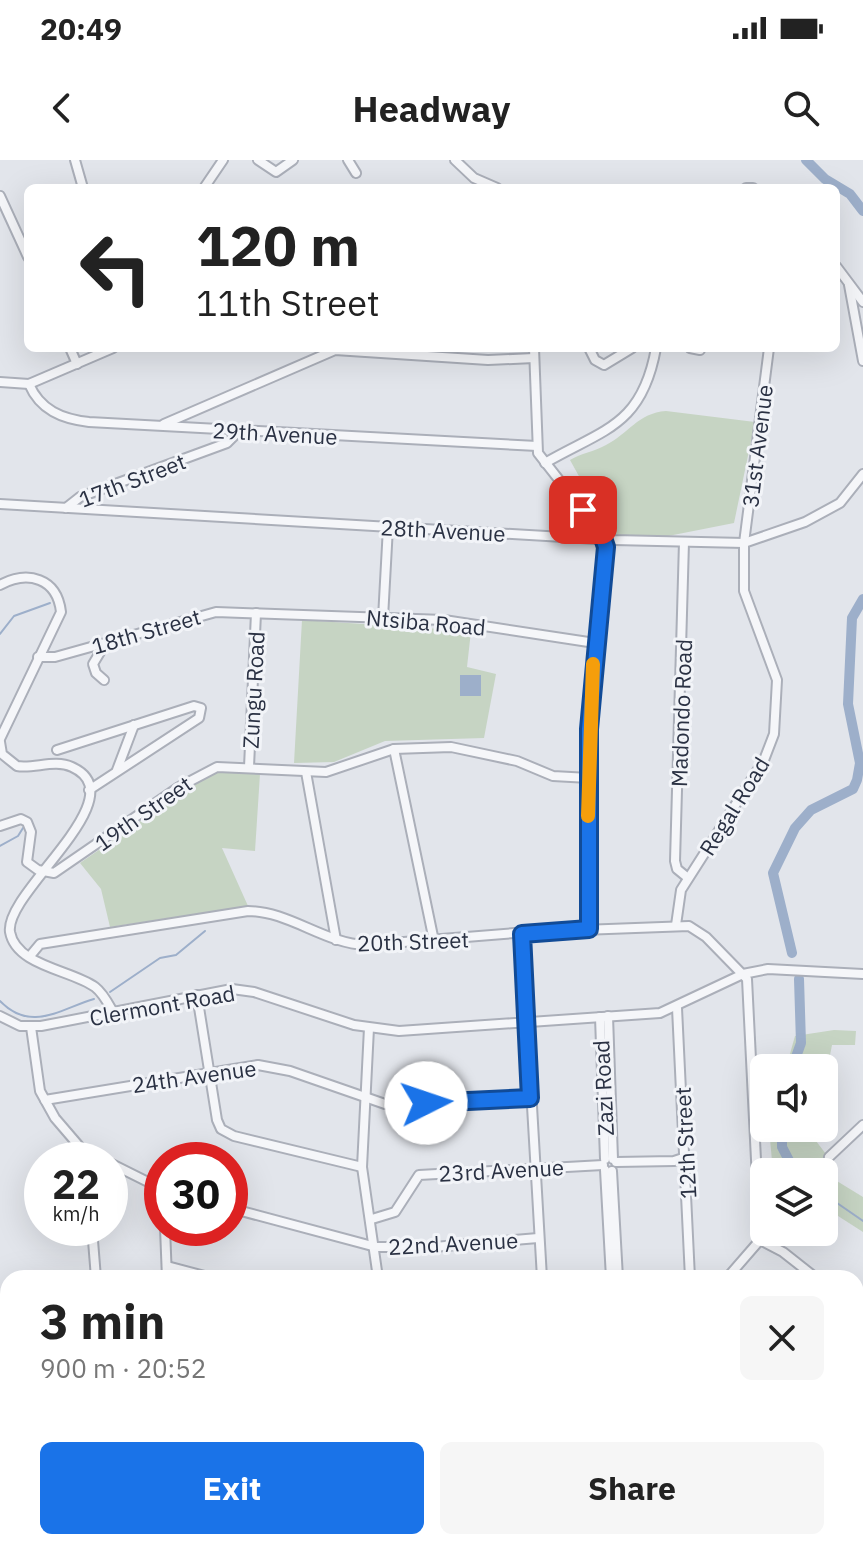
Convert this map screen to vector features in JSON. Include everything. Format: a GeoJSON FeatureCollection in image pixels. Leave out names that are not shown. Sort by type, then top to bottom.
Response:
{"type":"FeatureCollection","features":[{"type":"Feature","properties":{"kind":"street"},"geometry":{"type":"LineString","coordinates":[[75,160],[82,184]]}},
{"type":"Feature","properties":{"kind":"street"},"geometry":{"type":"LineString","coordinates":[[207,184],[223,160]]}},
{"type":"Feature","properties":{"kind":"street"},"geometry":{"type":"LineString","coordinates":[[258,160],[276,172],[293,160]]}},
{"type":"Feature","properties":{"kind":"street"},"geometry":{"type":"LineString","coordinates":[[348,160],[356,173]]}},
{"type":"Feature","properties":{"kind":"street"},"geometry":{"type":"LineString","coordinates":[[455,160],[487,184]]}},
{"type":"Feature","properties":{"kind":"street"},"geometry":{"type":"LineString","coordinates":[[0,196],[24,248]]}},
{"type":"Feature","properties":{"kind":"street"},"geometry":{"type":"LineString","coordinates":[[840,272],[863,302]]}},
{"type":"Feature","properties":{"kind":"street"},"geometry":{"type":"LineString","coordinates":[[849,285],[863,361]]}},
{"type":"Feature","properties":{"kind":"street"},"geometry":{"type":"LineString","coordinates":[[72,352],[77,364]]}},
{"type":"Feature","properties":{"kind":"street"},"geometry":{"type":"LineString","coordinates":[[0,382],[29,384],[104,352]]}},
{"type":"Feature","properties":{"kind":"street"},"geometry":{"type":"LineString","coordinates":[[160,426],[330,352]]}},
{"type":"Feature","properties":{"kind":"street"},"geometry":{"type":"LineString","coordinates":[[366,352],[488,360],[534,358]]}},
{"type":"Feature","properties":{"kind":"street"},"geometry":{"type":"LineString","coordinates":[[534,352],[537,446],[545,463],[604,538],[606,554],[595,643],[589,778],[589,929]]}},
{"type":"Feature","properties":{"kind":"street"},"geometry":{"type":"LineString","coordinates":[[591,352],[595,360],[604,365],[625,352]]}},
{"type":"Feature","properties":{"kind":"street"},"geometry":{"type":"LineString","coordinates":[[545,463],[620,423],[640,391],[657,352]]}},
{"type":"Feature","properties":{"kind":"street","name":"31st Avenue"},"geometry":{"type":"LineString","coordinates":[[744,543],[768,352]]}},
{"type":"Feature","properties":{"kind":"street","name":"29th Avenue"},"geometry":{"type":"LineString","coordinates":[[29,384],[40,404],[71,419],[537,446]]}},
{"type":"Feature","properties":{"kind":"street","name":"17th Street"},"geometry":{"type":"LineString","coordinates":[[66,508],[80,497],[227,443],[239,431]]}},
{"type":"Feature","properties":{"kind":"street","name":"28th Avenue"},"geometry":{"type":"LineString","coordinates":[[0,504],[388,527],[744,543],[805,522],[840,503],[863,474]]}},
{"type":"Feature","properties":{"kind":"street"},"geometry":{"type":"LineString","coordinates":[[383,618],[388,527]]}},
{"type":"Feature","properties":{"kind":"street","name":"Madondo Road"},"geometry":{"type":"LineString","coordinates":[[684,542],[683,682],[675,861],[677,869],[688,878]]}},
{"type":"Feature","properties":{"kind":"street","name":"Regal Road"},"geometry":{"type":"LineString","coordinates":[[676,925],[677,898],[764,760],[774,734],[777,680],[745,600],[744,543]]}},
{"type":"Feature","properties":{"kind":"street"},"geometry":{"type":"LineString","coordinates":[[0,585],[31,577],[48,584],[57,596],[61,612],[58,624],[38,657],[0,741],[2,754],[17,766],[70,766],[84,776],[89,790],[83,820],[10,919],[13,940],[30,956],[95,987],[113,1012]]}},
{"type":"Feature","properties":{"kind":"street","name":"18th Street"},"geometry":{"type":"LineString","coordinates":[[38,657],[50,659],[210,612],[256,613]]}},
{"type":"Feature","properties":{"kind":"street","name":"Ntsiba Road"},"geometry":{"type":"LineString","coordinates":[[256,613],[468,623],[595,643]]}},
{"type":"Feature","properties":{"kind":"street","name":"Zungu Road"},"geometry":{"type":"LineString","coordinates":[[249,767],[256,613]]}},
{"type":"Feature","properties":{"kind":"street"},"geometry":{"type":"LineString","coordinates":[[104,680],[96,673],[93,664],[105,643]]}},
{"type":"Feature","properties":{"kind":"street"},"geometry":{"type":"LineString","coordinates":[[57,750],[194,706],[203,711],[199,718],[89,790]]}},
{"type":"Feature","properties":{"kind":"street"},"geometry":{"type":"LineString","coordinates":[[117,771],[134,725]]}},
{"type":"Feature","properties":{"kind":"street","name":"19th Street"},"geometry":{"type":"LineString","coordinates":[[43,872],[62,871],[203,772],[217,767],[332,771],[394,749],[467,748],[524,763],[553,776],[589,778]]}},
{"type":"Feature","properties":{"kind":"street"},"geometry":{"type":"LineString","coordinates":[[394,749],[434,941]]}},
{"type":"Feature","properties":{"kind":"street"},"geometry":{"type":"LineString","coordinates":[[306,772],[336,940]]}},
{"type":"Feature","properties":{"kind":"street"},"geometry":{"type":"LineString","coordinates":[[0,826],[21,819],[27,822],[31,832],[27,862],[43,872]]}},
{"type":"Feature","properties":{"kind":"street","name":"20th Street"},"geometry":{"type":"LineString","coordinates":[[30,956],[40,944],[248,911],[263,912],[336,940],[366,945],[676,925],[698,930],[743,974]]}},
{"type":"Feature","properties":{"kind":"street"},"geometry":{"type":"LineString","coordinates":[[522,934],[541,1270]]}},
{"type":"Feature","properties":{"kind":"street","name":"Clermont Road"},"geometry":{"type":"LineString","coordinates":[[0,1016],[31,1027],[197,995],[247,990],[369,1028],[399,1031],[650,1015],[677,1008],[743,974],[788,968],[863,974]]}},
{"type":"Feature","properties":{"kind":"street"},"geometry":{"type":"LineString","coordinates":[[743,974],[747,979],[750,1013],[758,1158]]}},
{"type":"Feature","properties":{"kind":"street"},"geometry":{"type":"LineString","coordinates":[[197,995],[217,1120],[227,1133],[362,1167]]}},
{"type":"Feature","properties":{"kind":"street","name":"12th Street"},"geometry":{"type":"LineString","coordinates":[[677,1008],[690,1270]]}},
{"type":"Feature","properties":{"kind":"street","name":"Zazi Road"},"geometry":{"type":"LineString","coordinates":[[604,1016],[617,1270]]}},
{"type":"Feature","properties":{"kind":"street"},"geometry":{"type":"LineString","coordinates":[[31,1027],[37,1081],[45,1100],[75,1142]]}},
{"type":"Feature","properties":{"kind":"street"},"geometry":{"type":"LineString","coordinates":[[369,1028],[368,1099],[362,1167],[377,1270]]}},
{"type":"Feature","properties":{"kind":"street","name":"24th Avenue"},"geometry":{"type":"LineString","coordinates":[[45,1100],[264,1065],[392,1104],[530,1098]]}},
{"type":"Feature","properties":{"kind":"street"},"geometry":{"type":"LineString","coordinates":[[829,1157],[863,1125]]}},
{"type":"Feature","properties":{"kind":"street","name":"23rd Avenue"},"geometry":{"type":"LineString","coordinates":[[372,1219],[395,1212],[419,1175],[627,1164],[686,1157]]}},
{"type":"Feature","properties":{"kind":"street","name":"Zazi Road"},"geometry":{"type":"LineString","coordinates":[[610,1165],[611,1270]]}},
{"type":"Feature","properties":{"kind":"street","name":"22nd Avenue"},"geometry":{"type":"LineString","coordinates":[[248,1213],[376,1247],[434,1247],[538,1238]]}},
{"type":"Feature","properties":{"kind":"street"},"geometry":{"type":"LineString","coordinates":[[93,1246],[95,1270]]}},
{"type":"Feature","properties":{"kind":"street"},"geometry":{"type":"LineString","coordinates":[[166,1246],[167,1270]]}},
{"type":"Feature","properties":{"kind":"street"},"geometry":{"type":"LineString","coordinates":[[734,1270],[753,1246]]}},
{"type":"Feature","properties":{"kind":"street"},"geometry":{"type":"LineString","coordinates":[[776,1246],[806,1270]]}},
{"type":"Feature","properties":{"kind":"street"},"geometry":{"type":"LineString","coordinates":[[167,1266],[182,1270]]}},
{"type":"Feature","properties":{"kind":"green space"},"geometry":{"type":"Polygon","coordinates":[[[666,411],[755,422],[734,523],[658,538],[611,534],[570,460],[606,445],[648,416],[666,411]]]}},
{"type":"Feature","properties":{"kind":"green space"},"geometry":{"type":"Polygon","coordinates":[[[302,620],[471,631],[467,667],[496,674],[484,738],[385,741],[334,762],[294,763],[302,620]]]}},
{"type":"Feature","properties":{"kind":"green space"},"geometry":{"type":"Polygon","coordinates":[[[212,772],[260,774],[255,851],[222,848],[248,906],[110,927],[101,889],[80,863],[212,772]]]}},
{"type":"Feature","properties":{"kind":"green space"},"geometry":{"type":"Polygon","coordinates":[[[834,1030],[856,1031],[855,1045],[832,1045],[830,1054],[790,1054],[795,1036],[834,1030]]]}},
{"type":"Feature","properties":{"kind":"green space"},"geometry":{"type":"Polygon","coordinates":[[[770,1142],[817,1142],[829,1158],[772,1158],[770,1142]]]}},
{"type":"Feature","properties":{"kind":"green space"},"geometry":{"type":"Polygon","coordinates":[[[838,1182],[863,1197],[863,1232],[838,1216],[838,1182]]]}},
{"type":"Feature","properties":{"kind":"water"},"geometry":{"type":"Polygon","coordinates":[[[460,675],[481,675],[481,696],[460,696],[460,675]]]}},
{"type":"Feature","properties":{"kind":"waterway"},"geometry":{"type":"LineString","coordinates":[[806,160],[833,184]]}},
{"type":"Feature","properties":{"kind":"waterway"},"geometry":{"type":"LineString","coordinates":[[840,188],[850,194],[863,211]]}},
{"type":"Feature","properties":{"kind":"waterway"},"geometry":{"type":"LineString","coordinates":[[792,953],[773,873],[795,828],[811,810],[853,789],[857,780],[860,763],[848,704],[852,618],[863,599]]}},
{"type":"Feature","properties":{"kind":"waterway"},"geometry":{"type":"LineString","coordinates":[[0,634],[14,616],[50,603]]}},
{"type":"Feature","properties":{"kind":"waterway"},"geometry":{"type":"LineString","coordinates":[[0,846],[18,836],[23,828]]}},
{"type":"Feature","properties":{"kind":"waterway"},"geometry":{"type":"LineString","coordinates":[[110,992],[160,958],[176,955],[205,931]]}},
{"type":"Feature","properties":{"kind":"waterway"},"geometry":{"type":"LineString","coordinates":[[797,1054],[801,1043],[799,979]]}},
{"type":"Feature","properties":{"kind":"waterway"},"geometry":{"type":"LineString","coordinates":[[0,1001],[12,1011],[34,1017],[46,1016],[94,999]]}},
{"type":"Feature","properties":{"kind":"waterway"},"geometry":{"type":"LineString","coordinates":[[782,1142],[788,1158]]}},
{"type":"Feature","properties":{"kind":"waterway"},"geometry":{"type":"LineString","coordinates":[[838,1204],[863,1221]]}},
{"type":"Feature","properties":{"kind":"slow traffic"},"geometry":{"type":"LineString","coordinates":[[588,816],[593,664]]}},
{"type":"Feature","properties":{"kind":"route"},"geometry":{"type":"LineString","coordinates":[[426,1103],[530,1098],[522,934],[589,929],[586,892],[589,729],[606,547],[602,535],[583,510]]}}]}
